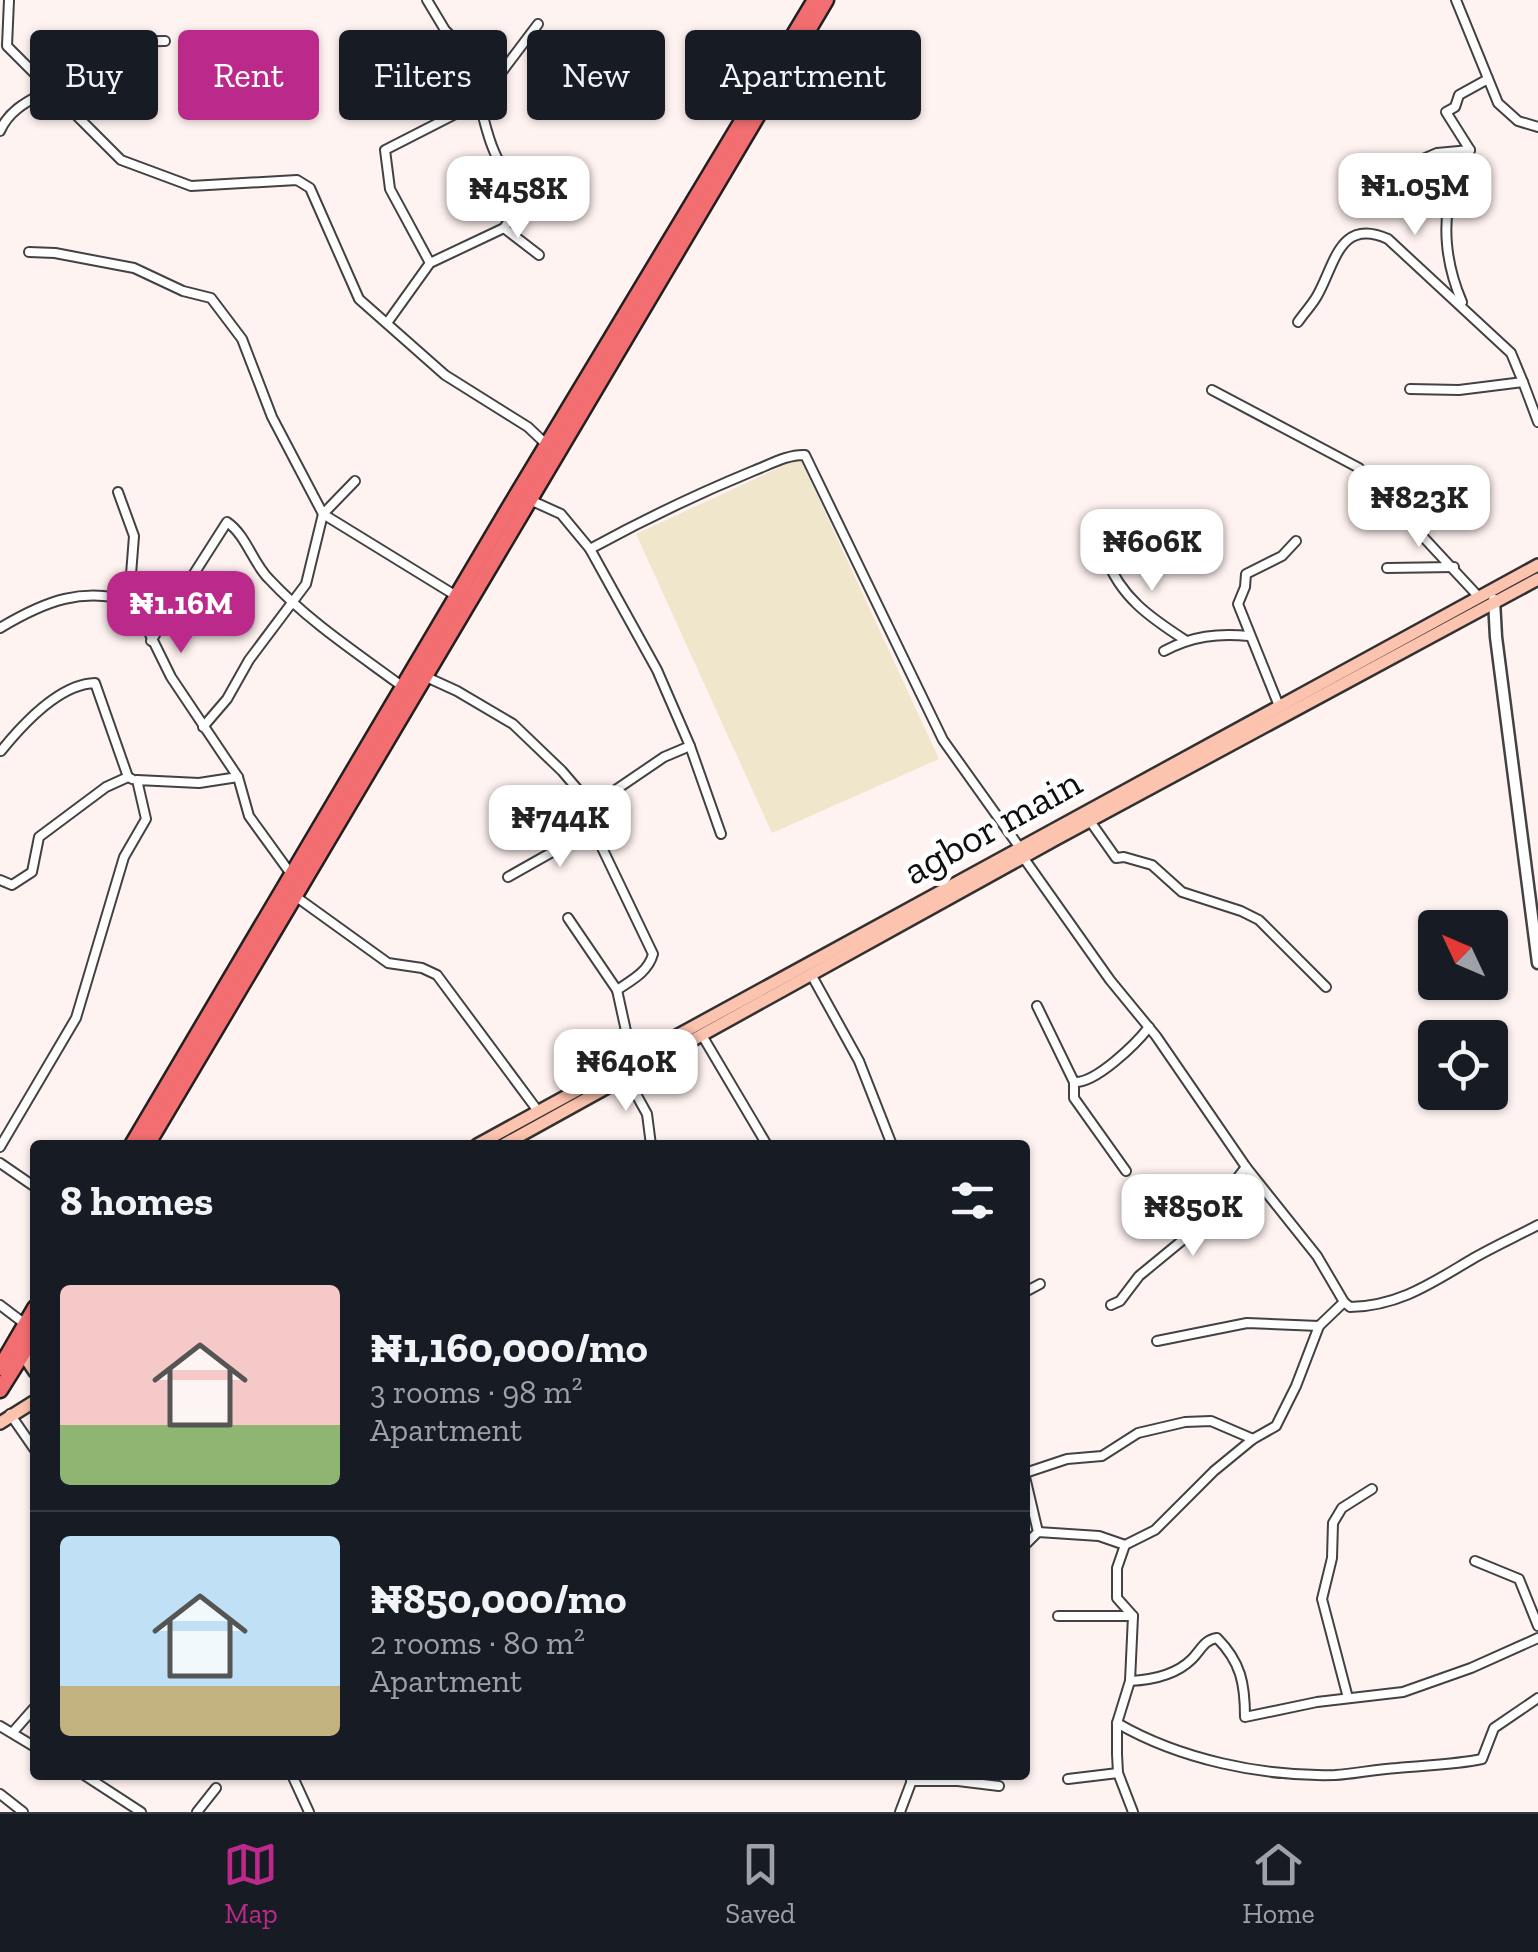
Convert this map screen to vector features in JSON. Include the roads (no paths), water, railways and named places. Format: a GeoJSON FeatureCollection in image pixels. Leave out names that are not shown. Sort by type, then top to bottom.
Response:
{"type":"FeatureCollection","features":[{"type":"Feature","properties":{"kind":"highway"},"geometry":{"type":"LineString","coordinates":[[135,1140],[403,687],[420,674],[458,597],[547,445],[815,0]]}},
{"type":"Feature","properties":{"kind":"highway"},"geometry":{"type":"LineString","coordinates":[[150,1140],[295,896],[420,674],[530,500],[826,0]]}},
{"type":"Feature","properties":{"kind":"highway"},"geometry":{"type":"LineString","coordinates":[[0,1390],[23,1354],[30,1329]]}},
{"type":"Feature","properties":{"kind":"highway"},"geometry":{"type":"LineString","coordinates":[[0,1368],[30,1329]]}},
{"type":"Feature","properties":{"kind":"main road","name":"agbor main"},"geometry":{"type":"LineString","coordinates":[[486,1140],[640,1054],[1021,853],[1090,821],[1538,564]]}},
{"type":"Feature","properties":{"kind":"main road","name":"agbor main"},"geometry":{"type":"LineString","coordinates":[[513,1140],[812,976],[1279,706],[1538,579]]}},
{"type":"Feature","properties":{"kind":"main road"},"geometry":{"type":"LineString","coordinates":[[23,1354],[30,1364]]}},
{"type":"Feature","properties":{"kind":"main road"},"geometry":{"type":"LineString","coordinates":[[5,1419],[30,1404]]}},
{"type":"Feature","properties":{"kind":"street"},"geometry":{"type":"LineString","coordinates":[[9,0],[7,46],[30,69]]}},
{"type":"Feature","properties":{"kind":"street"},"geometry":{"type":"LineString","coordinates":[[427,0],[445,30]]}},
{"type":"Feature","properties":{"kind":"street"},"geometry":{"type":"LineString","coordinates":[[1456,0],[1498,103],[1518,121],[1538,127]]}},
{"type":"Feature","properties":{"kind":"street"},"geometry":{"type":"LineString","coordinates":[[507,63],[538,24]]}},
{"type":"Feature","properties":{"kind":"street"},"geometry":{"type":"LineString","coordinates":[[158,41],[165,41]]}},
{"type":"Feature","properties":{"kind":"street"},"geometry":{"type":"LineString","coordinates":[[1470,150],[1446,112],[1455,107],[1459,95],[1488,79]]}},
{"type":"Feature","properties":{"kind":"street"},"geometry":{"type":"LineString","coordinates":[[0,131],[5,119],[30,100]]}},
{"type":"Feature","properties":{"kind":"street"},"geometry":{"type":"LineString","coordinates":[[80,120],[121,160],[191,186],[297,180],[310,188],[359,300],[445,375],[528,427],[547,445]]}},
{"type":"Feature","properties":{"kind":"street"},"geometry":{"type":"LineString","coordinates":[[430,263],[390,189],[385,150],[444,120]]}},
{"type":"Feature","properties":{"kind":"street"},"geometry":{"type":"LineString","coordinates":[[387,323],[430,263],[504,228],[510,220],[512,186],[494,151],[485,120]]}},
{"type":"Feature","properties":{"kind":"street"},"geometry":{"type":"LineString","coordinates":[[1392,172],[1437,153],[1470,150]]}},
{"type":"Feature","properties":{"kind":"street"},"geometry":{"type":"LineString","coordinates":[[1463,306],[1448,264],[1446,220],[1454,182],[1470,150]]}},
{"type":"Feature","properties":{"kind":"street"},"geometry":{"type":"LineString","coordinates":[[504,228],[538,255]]}},
{"type":"Feature","properties":{"kind":"street"},"geometry":{"type":"LineString","coordinates":[[1298,322],[1319,294],[1333,257],[1353,236],[1373,232],[1388,239],[1511,352],[1538,422]]}},
{"type":"Feature","properties":{"kind":"street"},"geometry":{"type":"LineString","coordinates":[[29,252],[134,268],[183,291],[210,298],[242,339],[272,417],[323,514],[458,597]]}},
{"type":"Feature","properties":{"kind":"street"},"geometry":{"type":"LineString","coordinates":[[1410,390],[1459,390],[1523,382]]}},
{"type":"Feature","properties":{"kind":"street"},"geometry":{"type":"LineString","coordinates":[[1212,390],[1359,468],[1478,596]]}},
{"type":"Feature","properties":{"kind":"street"},"geometry":{"type":"LineString","coordinates":[[590,549],[718,485],[778,461],[805,455],[943,740],[1110,980],[1149,1027],[1246,1167],[1317,1256],[1344,1302],[1350,1307],[1363,1306],[1436,1284],[1474,1258],[1538,1225]]}},
{"type":"Feature","properties":{"kind":"street"},"geometry":{"type":"LineString","coordinates":[[204,727],[306,584],[323,514],[355,482]]}},
{"type":"Feature","properties":{"kind":"street"},"geometry":{"type":"LineString","coordinates":[[118,492],[134,536],[129,600]]}},
{"type":"Feature","properties":{"kind":"street"},"geometry":{"type":"LineString","coordinates":[[530,500],[561,514],[590,549],[658,670],[721,834]]}},
{"type":"Feature","properties":{"kind":"street"},"geometry":{"type":"LineString","coordinates":[[151,641],[227,522],[236,528],[266,577],[322,628],[403,687]]}},
{"type":"Feature","properties":{"kind":"street"},"geometry":{"type":"LineString","coordinates":[[1279,706],[1238,604],[1246,574],[1282,556],[1296,541]]}},
{"type":"Feature","properties":{"kind":"street"},"geometry":{"type":"LineString","coordinates":[[1106,557],[1118,584],[1130,598],[1185,640]]}},
{"type":"Feature","properties":{"kind":"street"},"geometry":{"type":"LineString","coordinates":[[1387,568],[1454,566]]}},
{"type":"Feature","properties":{"kind":"street"},"geometry":{"type":"LineString","coordinates":[[0,628],[25,614],[77,596],[97,593],[134,602],[151,641],[238,777],[249,816],[290,874]]}},
{"type":"Feature","properties":{"kind":"street"},"geometry":{"type":"LineString","coordinates":[[1494,600],[1538,963]]}},
{"type":"Feature","properties":{"kind":"street"},"geometry":{"type":"LineString","coordinates":[[1164,651],[1185,640],[1227,634],[1249,636]]}},
{"type":"Feature","properties":{"kind":"street"},"geometry":{"type":"LineString","coordinates":[[420,674],[512,724],[592,806],[593,829],[652,954],[644,972],[617,990]]}},
{"type":"Feature","properties":{"kind":"street"},"geometry":{"type":"LineString","coordinates":[[0,1146],[76,1018],[124,857],[146,819],[95,682],[84,683],[48,703],[23,724],[2,751]]}},
{"type":"Feature","properties":{"kind":"street"},"geometry":{"type":"LineString","coordinates":[[592,806],[664,757],[690,746]]}},
{"type":"Feature","properties":{"kind":"street"},"geometry":{"type":"LineString","coordinates":[[0,880],[12,885],[32,872],[39,837],[106,787],[132,779],[199,783],[238,777]]}},
{"type":"Feature","properties":{"kind":"street"},"geometry":{"type":"LineString","coordinates":[[1090,821],[1116,858],[1124,856],[1152,865],[1182,892],[1258,920],[1326,987]]}},
{"type":"Feature","properties":{"kind":"street"},"geometry":{"type":"LineString","coordinates":[[508,878],[593,829]]}},
{"type":"Feature","properties":{"kind":"street"},"geometry":{"type":"LineString","coordinates":[[295,896],[388,963],[422,968],[437,975],[538,1111]]}},
{"type":"Feature","properties":{"kind":"street"},"geometry":{"type":"LineString","coordinates":[[568,918],[617,990],[626,1031],[640,1054]]}},
{"type":"Feature","properties":{"kind":"street"},"geometry":{"type":"LineString","coordinates":[[812,976],[859,1061],[890,1140]]}},
{"type":"Feature","properties":{"kind":"street"},"geometry":{"type":"LineString","coordinates":[[1037,1006],[1074,1082],[1074,1098],[1126,1170]]}},
{"type":"Feature","properties":{"kind":"street"},"geometry":{"type":"LineString","coordinates":[[1074,1082],[1090,1080],[1136,1044],[1149,1027]]}},
{"type":"Feature","properties":{"kind":"street"},"geometry":{"type":"LineString","coordinates":[[703,1037],[764,1140]]}},
{"type":"Feature","properties":{"kind":"street"},"geometry":{"type":"LineString","coordinates":[[626,1076],[647,1114],[650,1140]]}},
{"type":"Feature","properties":{"kind":"street"},"geometry":{"type":"LineString","coordinates":[[0,1163],[30,1184]]}},
{"type":"Feature","properties":{"kind":"street"},"geometry":{"type":"LineString","coordinates":[[1111,1305],[1202,1225],[1246,1167]]}},
{"type":"Feature","properties":{"kind":"street"},"geometry":{"type":"LineString","coordinates":[[1030,1289],[1040,1284]]}},
{"type":"Feature","properties":{"kind":"street"},"geometry":{"type":"LineString","coordinates":[[1133,1812],[1118,1773],[1117,1723],[1130,1681],[1133,1616],[1118,1598],[1118,1568],[1126,1545],[1155,1530],[1214,1471],[1276,1426],[1318,1326],[1344,1302]]}},
{"type":"Feature","properties":{"kind":"street"},"geometry":{"type":"LineString","coordinates":[[0,1305],[30,1329]]}},
{"type":"Feature","properties":{"kind":"street"},"geometry":{"type":"LineString","coordinates":[[1157,1342],[1247,1324],[1318,1326]]}},
{"type":"Feature","properties":{"kind":"street"},"geometry":{"type":"LineString","coordinates":[[5,1419],[30,1445]]}},
{"type":"Feature","properties":{"kind":"street"},"geometry":{"type":"LineString","coordinates":[[1030,1473],[1067,1459],[1102,1456],[1138,1433],[1185,1422],[1210,1421],[1253,1439]]}},
{"type":"Feature","properties":{"kind":"street"},"geometry":{"type":"LineString","coordinates":[[1348,1698],[1322,1599],[1332,1558],[1333,1523],[1342,1508],[1372,1489]]}},
{"type":"Feature","properties":{"kind":"street"},"geometry":{"type":"LineString","coordinates":[[1030,1497],[1038,1532]]}},
{"type":"Feature","properties":{"kind":"street"},"geometry":{"type":"LineString","coordinates":[[1030,1540],[1038,1532],[1100,1536],[1126,1545]]}},
{"type":"Feature","properties":{"kind":"street"},"geometry":{"type":"LineString","coordinates":[[1475,1562],[1518,1579],[1534,1598],[1538,1626]]}},
{"type":"Feature","properties":{"kind":"street"},"geometry":{"type":"LineString","coordinates":[[1058,1616],[1133,1616]]}},
{"type":"Feature","properties":{"kind":"street"},"geometry":{"type":"LineString","coordinates":[[1130,1681],[1154,1680],[1190,1662],[1212,1638],[1231,1650],[1244,1680],[1245,1716],[1403,1692],[1538,1638]]}},
{"type":"Feature","properties":{"kind":"street"},"geometry":{"type":"LineString","coordinates":[[1117,1723],[1141,1737],[1230,1764],[1266,1771],[1334,1775],[1482,1760],[1494,1728],[1538,1698]]}},
{"type":"Feature","properties":{"kind":"street"},"geometry":{"type":"LineString","coordinates":[[13,1732],[30,1713]]}},
{"type":"Feature","properties":{"kind":"street"},"geometry":{"type":"LineString","coordinates":[[0,1726],[30,1744]]}},
{"type":"Feature","properties":{"kind":"street"},"geometry":{"type":"LineString","coordinates":[[1068,1779],[1118,1773]]}},
{"type":"Feature","properties":{"kind":"street"},"geometry":{"type":"LineString","coordinates":[[92,1780],[141,1812]]}},
{"type":"Feature","properties":{"kind":"street"},"geometry":{"type":"LineString","coordinates":[[294,1780],[309,1812]]}},
{"type":"Feature","properties":{"kind":"street"},"geometry":{"type":"LineString","coordinates":[[900,1812],[911,1780]]}},
{"type":"Feature","properties":{"kind":"street"},"geometry":{"type":"LineString","coordinates":[[969,1780],[999,1786]]}},
{"type":"Feature","properties":{"kind":"street"},"geometry":{"type":"LineString","coordinates":[[197,1812],[216,1788]]}},
{"type":"Feature","properties":{"kind":"street"},"geometry":{"type":"LineString","coordinates":[[0,1794],[23,1812]]}}]}
